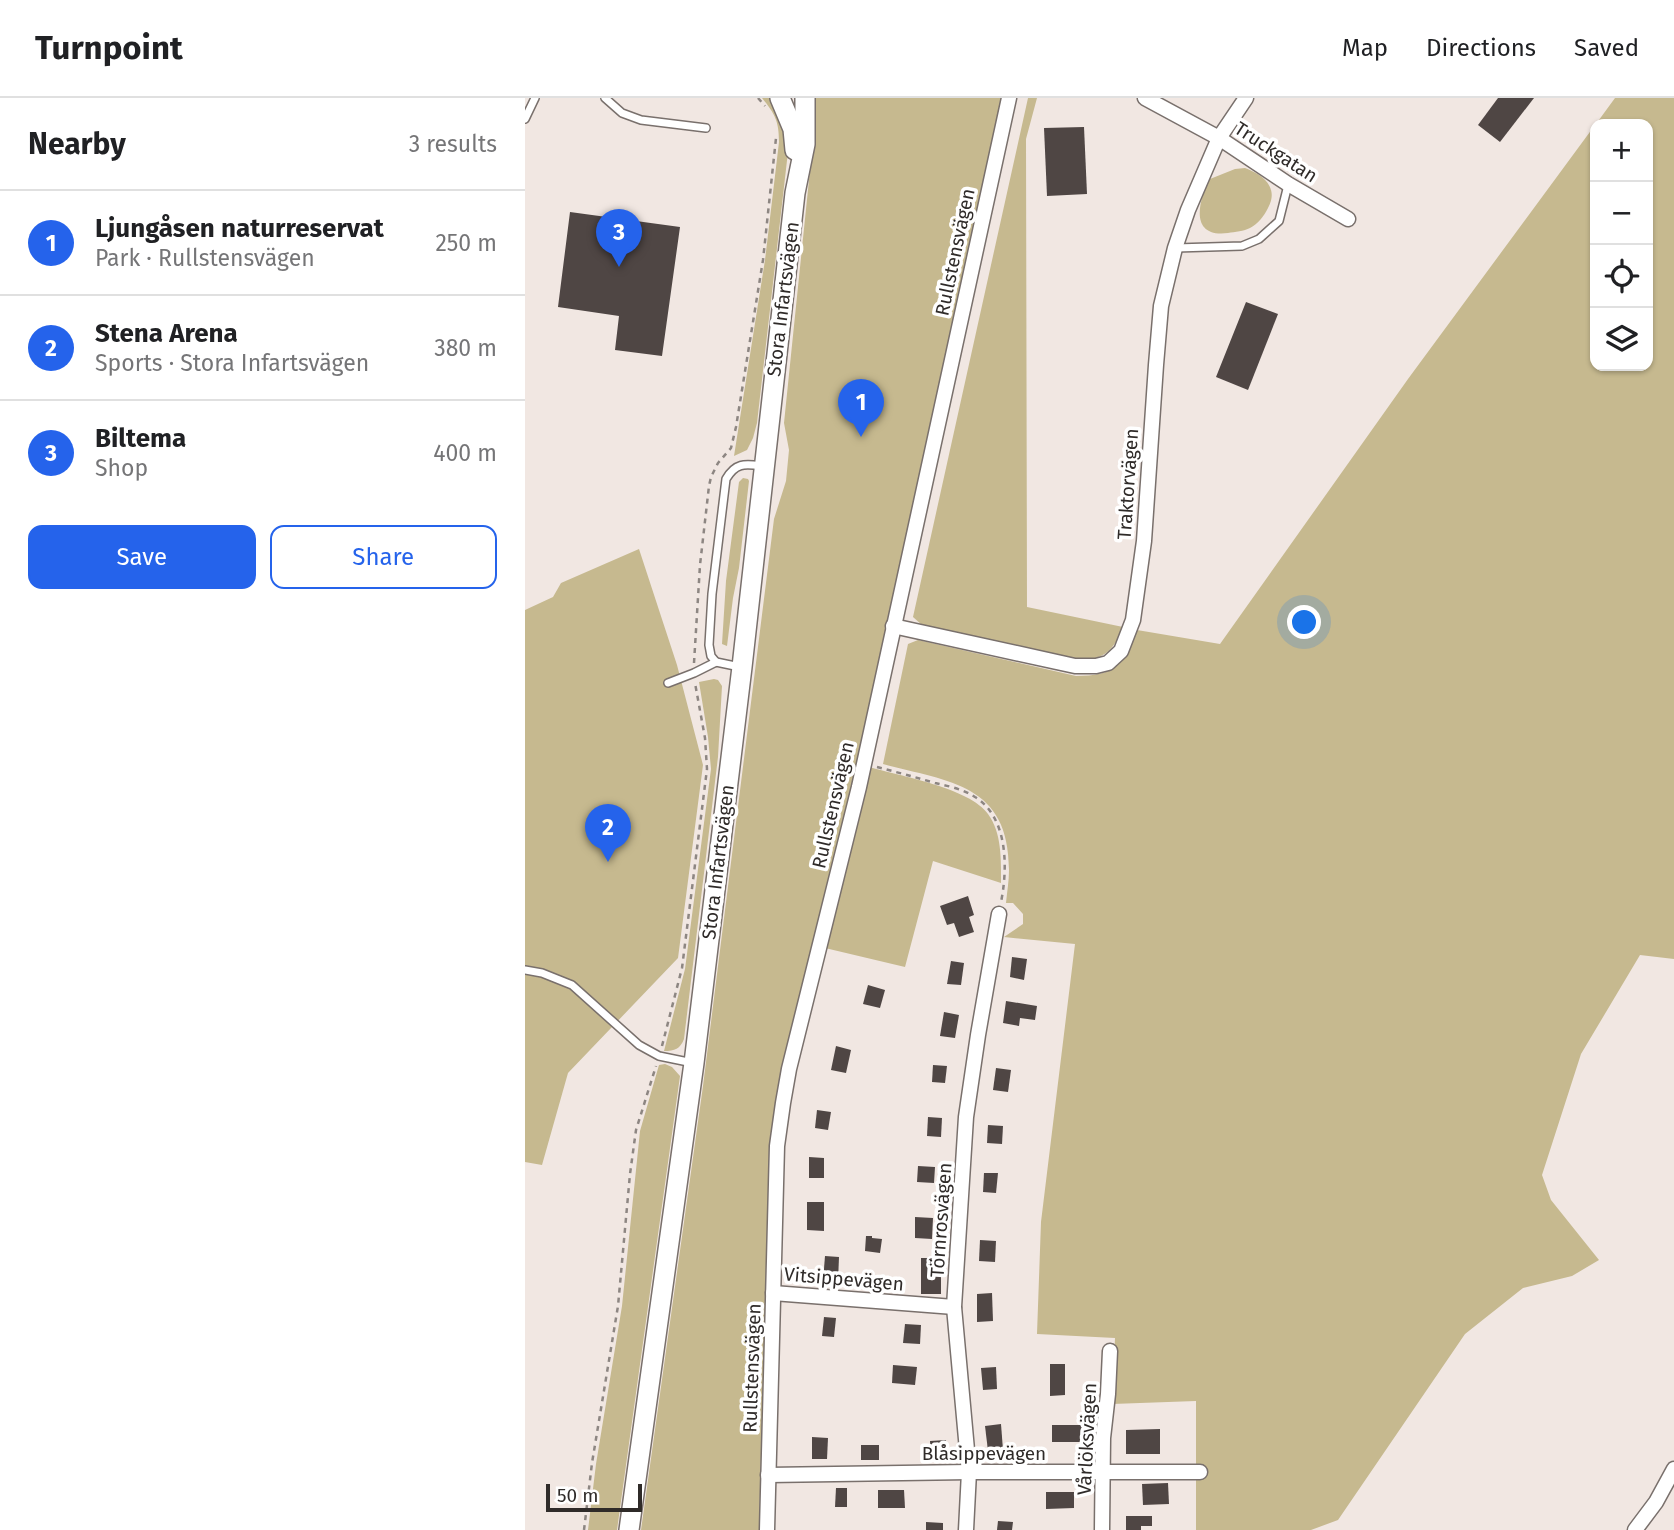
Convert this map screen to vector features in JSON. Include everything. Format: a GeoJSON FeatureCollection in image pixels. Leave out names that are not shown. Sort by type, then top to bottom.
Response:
{"type":"FeatureCollection","features":[{"type":"Feature","properties":{"kind":"main road","name":"Stora Infartsvägen"},"geometry":{"type":"LineString","coordinates":[[629,1530],[694,1063],[795,193],[806,144],[805,98]]}},
{"type":"Feature","properties":{"kind":"main road","name":"Stora Infartsvägen"},"geometry":{"type":"LineString","coordinates":[[775,105],[793,129],[795,193]]}},
{"type":"Feature","properties":{"kind":"street","name":"Rullstensvägen"},"geometry":{"type":"LineString","coordinates":[[767,1530],[777,1146],[783,1103],[863,764],[1009,98]]}},
{"type":"Feature","properties":{"kind":"street","name":"Truckgatan"},"geometry":{"type":"LineString","coordinates":[[1145,98],[1219,138],[1288,184],[1348,219]]}},
{"type":"Feature","properties":{"kind":"street","name":"Traktorvägen"},"geometry":{"type":"LineString","coordinates":[[893,626],[1075,666],[1108,663],[1121,651],[1133,620],[1144,541],[1161,306],[1175,248],[1188,210],[1219,138],[1246,98]]}},
{"type":"Feature","properties":{"kind":"street","name":"Törnrosvägen"},"geometry":{"type":"LineString","coordinates":[[966,1530],[969,1472],[954,1307],[967,1116],[999,914]]}},
{"type":"Feature","properties":{"kind":"street","name":"Vitsippevägen"},"geometry":{"type":"LineString","coordinates":[[773,1293],[954,1307]]}},
{"type":"Feature","properties":{"kind":"street","name":"Vårlöksvägen"},"geometry":{"type":"LineString","coordinates":[[1103,1530],[1103,1438],[1110,1351]]}},
{"type":"Feature","properties":{"kind":"street"},"geometry":{"type":"LineString","coordinates":[[1635,1530],[1656,1502],[1674,1469]]}},
{"type":"Feature","properties":{"kind":"street","name":"Blåsippevägen"},"geometry":{"type":"LineString","coordinates":[[768,1475],[1200,1472]]}},
{"type":"Feature","properties":{"kind":"lane"},"geometry":{"type":"LineString","coordinates":[[525,118],[535,98]]}},
{"type":"Feature","properties":{"kind":"lane"},"geometry":{"type":"LineString","coordinates":[[605,98],[622,113],[641,120],[706,128]]}},
{"type":"Feature","properties":{"kind":"lane"},"geometry":{"type":"LineString","coordinates":[[1175,248],[1243,246],[1259,239],[1279,221],[1288,184]]}},
{"type":"Feature","properties":{"kind":"lane"},"geometry":{"type":"LineString","coordinates":[[716,662],[711,656],[709,645],[712,594],[726,479],[732,470],[744,464],[764,466]]}},
{"type":"Feature","properties":{"kind":"lane"},"geometry":{"type":"LineString","coordinates":[[668,683],[716,662],[742,667]]}},
{"type":"Feature","properties":{"kind":"lane"},"geometry":{"type":"LineString","coordinates":[[525,970],[542,973],[572,985],[639,1045],[659,1056],[694,1063]]}},
{"type":"Feature","properties":{"kind":"path"},"geometry":{"type":"LineString","coordinates":[[758,98],[775,105]]}},
{"type":"Feature","properties":{"kind":"path"},"geometry":{"type":"LineString","coordinates":[[584,1530],[592,1463],[618,1306],[636,1130],[682,968],[707,769],[705,738],[694,673],[699,577],[709,486],[717,463],[731,448],[736,427],[763,260],[775,163],[776,129]]}},
{"type":"Feature","properties":{"kind":"path"},"geometry":{"type":"LineString","coordinates":[[863,764],[956,788],[977,798],[992,813],[1004,851],[1005,872],[999,914]]}},
{"type":"Feature","properties":{"kind":"shaded area"},"geometry":{"type":"Polygon","coordinates":[[[762,98],[772,98],[789,143],[757,423],[747,450],[734,456],[765,260],[779,142],[775,118],[762,98]]]}},
{"type":"Feature","properties":{"kind":"shaded area"},"geometry":{"type":"Polygon","coordinates":[[[814,98],[1002,98],[773,1140],[766,1274],[759,1530],[641,1530],[703,1086],[774,519],[786,481],[789,450],[784,423],[813,141],[814,98]]]}},
{"type":"Feature","properties":{"kind":"shaded area"},"geometry":{"type":"Polygon","coordinates":[[[1028,98],[1037,98],[1026,139],[1027,607],[1123,627],[1115,643],[1105,654],[1084,660],[1074,660],[922,625],[913,617],[1028,98]]]}},
{"type":"Feature","properties":{"kind":"shaded area"},"geometry":{"type":"Polygon","coordinates":[[[1615,98],[1674,98],[1674,959],[1640,955],[1581,1054],[1542,1175],[1551,1200],[1599,1260],[1572,1276],[1523,1288],[1465,1334],[1338,1520],[1311,1530],[1196,1530],[1196,1401],[1112,1404],[1115,1338],[1037,1334],[1041,1222],[1075,944],[1004,937],[1023,924],[1023,914],[1013,903],[1006,903],[1009,870],[1006,841],[999,820],[987,803],[971,791],[931,776],[883,764],[908,644],[918,640],[1076,676],[1100,674],[1116,666],[1128,652],[1137,630],[1220,644],[1408,379],[1590,132],[1590,371],[1653,371],[1653,119],[1600,119],[1615,98]]]}},
{"type":"Feature","properties":{"kind":"shaded area"},"geometry":{"type":"Polygon","coordinates":[[[1245,168],[1264,178],[1271,188],[1271,201],[1265,214],[1256,224],[1245,230],[1216,233],[1207,230],[1202,224],[1200,207],[1210,179],[1245,168]]]}},
{"type":"Feature","properties":{"kind":"shaded area"},"geometry":{"type":"Polygon","coordinates":[[[743,478],[749,481],[727,646],[722,644],[726,581],[739,482],[743,478]]]}},
{"type":"Feature","properties":{"kind":"shaded area"},"geometry":{"type":"Polygon","coordinates":[[[639,549],[677,665],[703,765],[678,958],[568,1073],[542,1165],[525,1162],[525,610],[553,597],[561,583],[639,549]]]}},
{"type":"Feature","properties":{"kind":"shaded area"},"geometry":{"type":"Polygon","coordinates":[[[714,679],[722,686],[718,757],[684,1039],[677,1049],[664,1051],[685,969],[711,769],[699,682],[714,679]]]}},
{"type":"Feature","properties":{"kind":"shaded area"},"geometry":{"type":"Polygon","coordinates":[[[869,767],[933,784],[966,797],[988,814],[998,838],[1001,883],[933,861],[905,967],[825,948],[869,767]]]}},
{"type":"Feature","properties":{"kind":"shaded area"},"geometry":{"type":"Polygon","coordinates":[[[665,1064],[680,1076],[617,1530],[588,1530],[622,1306],[640,1131],[659,1065],[665,1064]]]}},
{"type":"Feature","properties":{"kind":"building"},"geometry":{"type":"Polygon","coordinates":[[[1498,98],[1534,98],[1500,142],[1478,125],[1498,98]]]}},
{"type":"Feature","properties":{"kind":"building"},"geometry":{"type":"Polygon","coordinates":[[[1084,127],[1087,194],[1047,196],[1044,128],[1084,127]]]}},
{"type":"Feature","properties":{"kind":"building"},"geometry":{"type":"Polygon","coordinates":[[[570,212],[680,227],[662,356],[615,350],[619,316],[558,307],[570,212]]]}},
{"type":"Feature","properties":{"kind":"building"},"geometry":{"type":"Polygon","coordinates":[[[1246,302],[1278,314],[1248,390],[1216,377],[1246,302]]]}},
{"type":"Feature","properties":{"kind":"building"},"geometry":{"type":"Polygon","coordinates":[[[968,896],[974,915],[969,917],[974,932],[959,937],[954,923],[947,925],[940,906],[968,896]]]}},
{"type":"Feature","properties":{"kind":"building"},"geometry":{"type":"Polygon","coordinates":[[[1012,957],[1027,959],[1024,980],[1010,977],[1012,957]]]}},
{"type":"Feature","properties":{"kind":"building"},"geometry":{"type":"Polygon","coordinates":[[[951,961],[964,963],[961,985],[947,984],[951,961]]]}},
{"type":"Feature","properties":{"kind":"building"},"geometry":{"type":"Polygon","coordinates":[[[868,985],[885,990],[880,1008],[863,1004],[868,985]]]}},
{"type":"Feature","properties":{"kind":"building"},"geometry":{"type":"Polygon","coordinates":[[[1006,1001],[1037,1006],[1035,1020],[1020,1018],[1019,1026],[1003,1023],[1006,1001]]]}},
{"type":"Feature","properties":{"kind":"building"},"geometry":{"type":"Polygon","coordinates":[[[944,1012],[959,1015],[955,1038],[940,1036],[944,1012]]]}},
{"type":"Feature","properties":{"kind":"building"},"geometry":{"type":"Polygon","coordinates":[[[836,1046],[851,1050],[846,1073],[831,1070],[836,1046]]]}},
{"type":"Feature","properties":{"kind":"building"},"geometry":{"type":"Polygon","coordinates":[[[933,1065],[947,1066],[945,1083],[932,1082],[933,1065]]]}},
{"type":"Feature","properties":{"kind":"building"},"geometry":{"type":"Polygon","coordinates":[[[996,1068],[1011,1070],[1008,1092],[993,1090],[996,1068]]]}},
{"type":"Feature","properties":{"kind":"building"},"geometry":{"type":"Polygon","coordinates":[[[817,1110],[831,1112],[828,1130],[815,1128],[817,1110]]]}},
{"type":"Feature","properties":{"kind":"building"},"geometry":{"type":"Polygon","coordinates":[[[928,1117],[942,1118],[941,1137],[927,1136],[928,1117]]]}},
{"type":"Feature","properties":{"kind":"building"},"geometry":{"type":"Polygon","coordinates":[[[988,1125],[1003,1126],[1002,1144],[987,1143],[988,1125]]]}},
{"type":"Feature","properties":{"kind":"building"},"geometry":{"type":"Polygon","coordinates":[[[809,1157],[824,1158],[824,1178],[809,1178],[809,1157]]]}},
{"type":"Feature","properties":{"kind":"building"},"geometry":{"type":"Polygon","coordinates":[[[918,1166],[935,1167],[934,1183],[917,1182],[918,1166]]]}},
{"type":"Feature","properties":{"kind":"building"},"geometry":{"type":"Polygon","coordinates":[[[984,1173],[998,1173],[996,1193],[983,1192],[984,1173]]]}},
{"type":"Feature","properties":{"kind":"building"},"geometry":{"type":"Polygon","coordinates":[[[807,1202],[824,1202],[824,1231],[807,1230],[807,1202]]]}},
{"type":"Feature","properties":{"kind":"building"},"geometry":{"type":"Polygon","coordinates":[[[915,1217],[933,1218],[932,1239],[915,1238],[915,1217]]]}},
{"type":"Feature","properties":{"kind":"building"},"geometry":{"type":"Polygon","coordinates":[[[866,1236],[882,1239],[880,1253],[865,1251],[866,1236]]]}},
{"type":"Feature","properties":{"kind":"building"},"geometry":{"type":"Polygon","coordinates":[[[980,1240],[996,1241],[995,1262],[979,1261],[980,1240]]]}},
{"type":"Feature","properties":{"kind":"building"},"geometry":{"type":"Polygon","coordinates":[[[825,1256],[839,1257],[838,1282],[823,1281],[825,1256]]]}},
{"type":"Feature","properties":{"kind":"building"},"geometry":{"type":"Polygon","coordinates":[[[921,1258],[941,1258],[941,1294],[921,1294],[921,1258]]]}},
{"type":"Feature","properties":{"kind":"building"},"geometry":{"type":"Polygon","coordinates":[[[992,1293],[993,1321],[977,1322],[977,1294],[992,1293]]]}},
{"type":"Feature","properties":{"kind":"building"},"geometry":{"type":"Polygon","coordinates":[[[824,1317],[836,1318],[834,1337],[822,1336],[824,1317]]]}},
{"type":"Feature","properties":{"kind":"building"},"geometry":{"type":"Polygon","coordinates":[[[905,1324],[921,1325],[920,1344],[903,1343],[905,1324]]]}},
{"type":"Feature","properties":{"kind":"building"},"geometry":{"type":"Polygon","coordinates":[[[1050,1364],[1065,1364],[1065,1395],[1050,1396],[1050,1364]]]}},
{"type":"Feature","properties":{"kind":"building"},"geometry":{"type":"Polygon","coordinates":[[[893,1365],[917,1367],[915,1385],[892,1383],[893,1365]]]}},
{"type":"Feature","properties":{"kind":"building"},"geometry":{"type":"Polygon","coordinates":[[[996,1367],[997,1389],[983,1390],[981,1368],[996,1367]]]}},
{"type":"Feature","properties":{"kind":"building"},"geometry":{"type":"Polygon","coordinates":[[[1001,1424],[1003,1450],[988,1451],[985,1426],[1001,1424]]]}},
{"type":"Feature","properties":{"kind":"building"},"geometry":{"type":"Polygon","coordinates":[[[1052,1425],[1084,1425],[1084,1442],[1052,1442],[1052,1425]]]}},
{"type":"Feature","properties":{"kind":"building"},"geometry":{"type":"Polygon","coordinates":[[[1160,1429],[1160,1454],[1126,1454],[1126,1430],[1160,1429]]]}},
{"type":"Feature","properties":{"kind":"building"},"geometry":{"type":"Polygon","coordinates":[[[812,1437],[828,1438],[827,1459],[812,1459],[812,1437]]]}},
{"type":"Feature","properties":{"kind":"building"},"geometry":{"type":"Polygon","coordinates":[[[946,1440],[947,1460],[931,1460],[930,1441],[946,1440]]]}},
{"type":"Feature","properties":{"kind":"building"},"geometry":{"type":"Polygon","coordinates":[[[861,1445],[879,1445],[879,1460],[861,1460],[861,1445]]]}},
{"type":"Feature","properties":{"kind":"building"},"geometry":{"type":"Polygon","coordinates":[[[1168,1483],[1169,1504],[1143,1505],[1142,1484],[1168,1483]]]}},
{"type":"Feature","properties":{"kind":"building"},"geometry":{"type":"Polygon","coordinates":[[[836,1488],[847,1488],[847,1507],[835,1507],[836,1488]]]}},
{"type":"Feature","properties":{"kind":"building"},"geometry":{"type":"Polygon","coordinates":[[[878,1490],[904,1490],[905,1508],[878,1508],[878,1490]]]}},
{"type":"Feature","properties":{"kind":"building"},"geometry":{"type":"Polygon","coordinates":[[[1046,1492],[1074,1492],[1074,1508],[1046,1509],[1046,1492]]]}},
{"type":"Feature","properties":{"kind":"building"},"geometry":{"type":"Polygon","coordinates":[[[1126,1516],[1152,1516],[1152,1526],[1141,1526],[1141,1530],[1126,1530],[1126,1516]]]}},
{"type":"Feature","properties":{"kind":"building"},"geometry":{"type":"Polygon","coordinates":[[[998,1521],[1013,1522],[1012,1530],[997,1530],[998,1521]]]}},
{"type":"Feature","properties":{"kind":"building"},"geometry":{"type":"Polygon","coordinates":[[[926,1522],[943,1523],[943,1530],[926,1530],[926,1522]]]}},
{"type":"Feature","properties":{"kind":"place","name":"Biltema"},"geometry":{"type":"Point","coordinates":[619,267]}},
{"type":"Feature","properties":{"kind":"place","name":"Ljungåsen naturreservat"},"geometry":{"type":"Point","coordinates":[861,437]}},
{"type":"Feature","properties":{"kind":"place","name":"Stena Arena"},"geometry":{"type":"Point","coordinates":[608,862]}}]}
